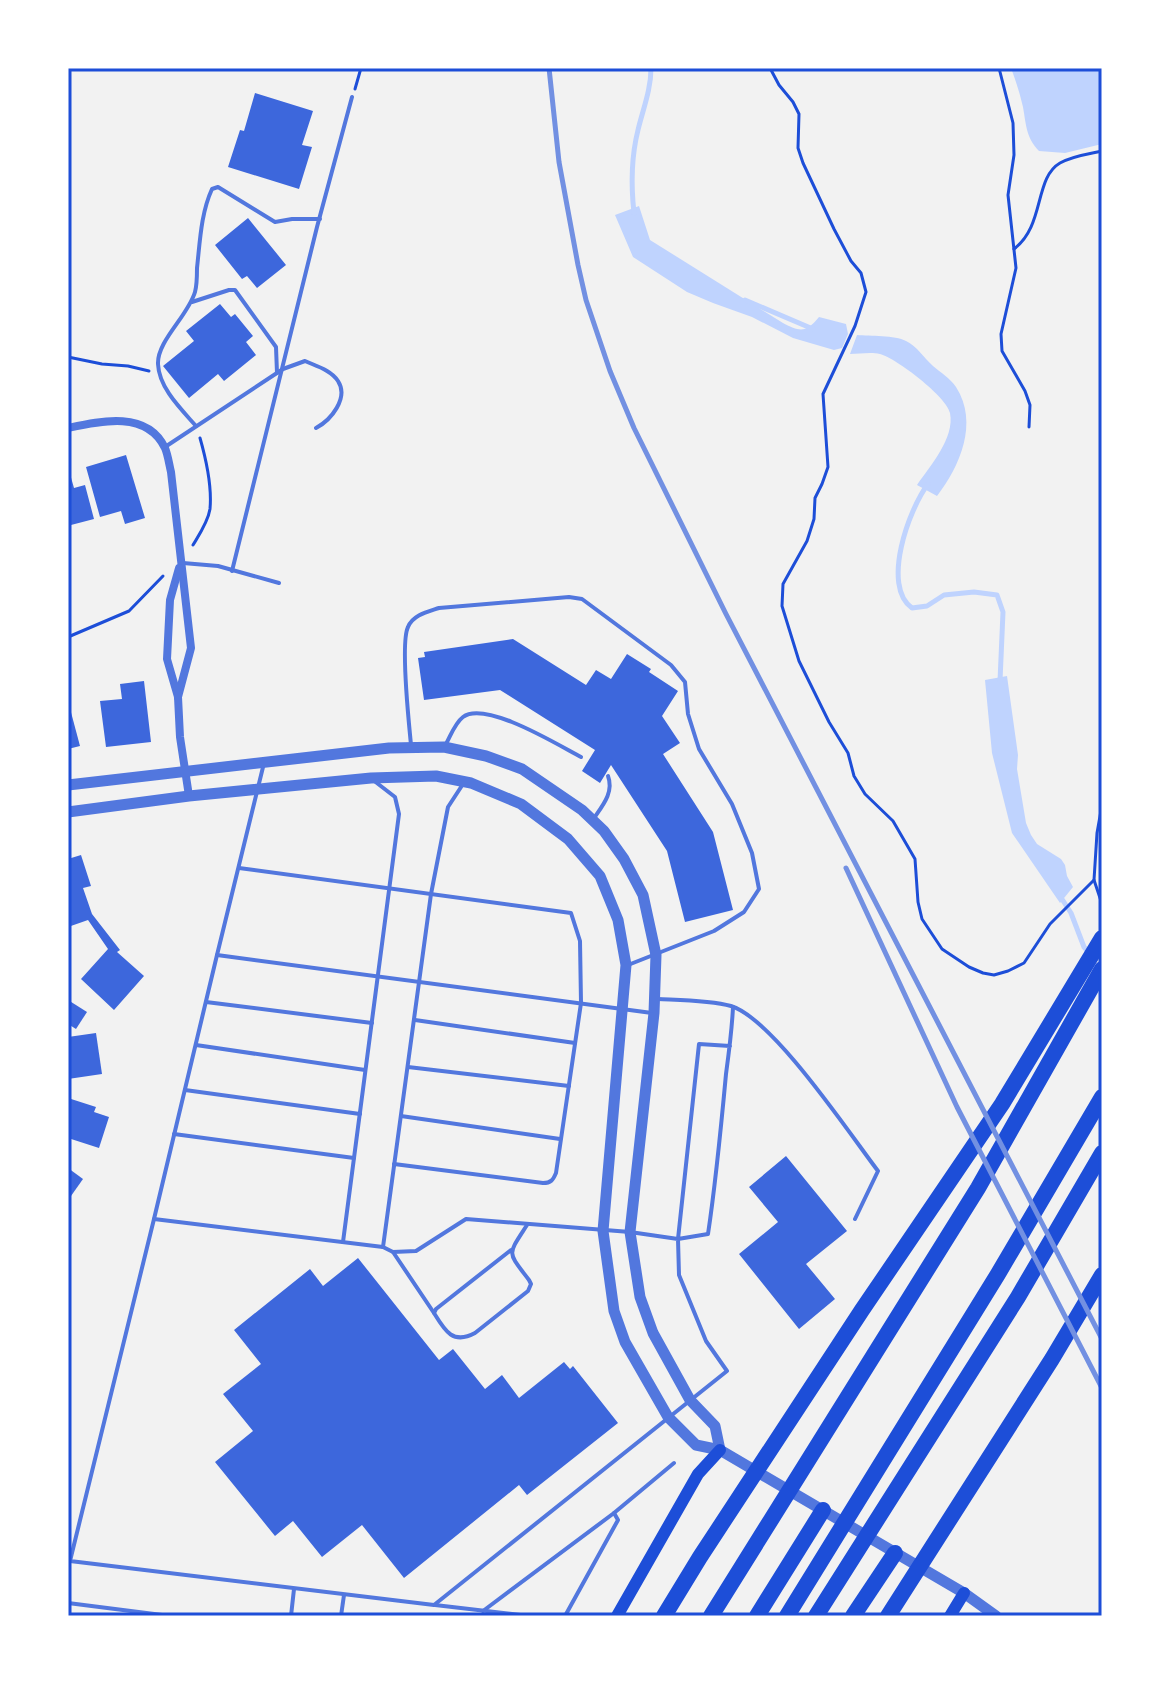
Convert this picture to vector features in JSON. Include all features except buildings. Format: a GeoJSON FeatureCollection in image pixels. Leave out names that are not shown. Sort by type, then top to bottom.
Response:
{"type":"FeatureCollection","features":[{"type":"Feature","properties":{"kind":"highway"},"geometry":{"type":"LineString","coordinates":[[711,1616],[978,1188],[1076,999],[1102,938]]}},
{"type":"Feature","properties":{"kind":"highway"},"geometry":{"type":"LineString","coordinates":[[664,1616],[862,1310],[1002,1104],[1076,999],[1102,969]]}},
{"type":"Feature","properties":{"kind":"highway"},"geometry":{"type":"LineString","coordinates":[[787,1616],[998,1274],[1102,1097]]}},
{"type":"Feature","properties":{"kind":"highway"},"geometry":{"type":"LineString","coordinates":[[816,1616],[1018,1297],[1102,1153]]}},
{"type":"Feature","properties":{"kind":"highway"},"geometry":{"type":"LineString","coordinates":[[888,1616],[1102,1275]]}},
{"type":"Feature","properties":{"kind":"highway"},"geometry":{"type":"LineString","coordinates":[[757,1616],[823,1510]]}},
{"type":"Feature","properties":{"kind":"highway"},"geometry":{"type":"LineString","coordinates":[[856,1612],[895,1553]]}},
{"type":"Feature","properties":{"kind":"main road"},"geometry":{"type":"LineString","coordinates":[[617,1616],[698,1474],[720,1450]]}},
{"type":"Feature","properties":{"kind":"main road"},"geometry":{"type":"LineString","coordinates":[[950,1616],[964,1593]]}},
{"type":"Feature","properties":{"kind":"street"},"geometry":{"type":"LineString","coordinates":[[68,428],[108,420],[125,421],[142,425],[165,447],[171,472],[191,648],[178,697]]}},
{"type":"Feature","properties":{"kind":"street"},"geometry":{"type":"LineString","coordinates":[[180,563],[170,600],[167,659],[178,697],[189,796]]}},
{"type":"Feature","properties":{"kind":"street"},"geometry":{"type":"LineString","coordinates":[[68,785],[389,748],[444,747],[486,756],[522,769],[558,793],[604,831],[624,859],[643,895],[656,955],[654,1013],[630,1232],[640,1297],[653,1333],[690,1400],[715,1426],[720,1450]]}},
{"type":"Feature","properties":{"kind":"street"},"geometry":{"type":"LineString","coordinates":[[68,812],[258,789],[371,778],[436,776],[499,793],[521,804],[570,841],[600,876],[618,920],[626,965],[603,1231],[614,1311],[625,1342],[668,1417],[696,1445],[720,1450],[964,1593],[996,1616]]}},
{"type":"Feature","properties":{"kind":"lane"},"geometry":{"type":"LineString","coordinates":[[232,571],[352,97]]}},
{"type":"Feature","properties":{"kind":"lane"},"geometry":{"type":"LineString","coordinates":[[196,426],[174,401],[160,375],[158,361],[164,344],[195,292],[205,205],[212,189],[218,187],[275,222],[320,219]]}},
{"type":"Feature","properties":{"kind":"lane"},"geometry":{"type":"LineString","coordinates":[[190,302],[235,290],[276,347],[277,373]]}},
{"type":"Feature","properties":{"kind":"lane"},"geometry":{"type":"LineString","coordinates":[[165,447],[283,369],[305,361],[337,379],[340,388],[339,402],[326,423],[316,428]]}},
{"type":"Feature","properties":{"kind":"lane"},"geometry":{"type":"LineString","coordinates":[[180,563],[218,566],[279,583]]}},
{"type":"Feature","properties":{"kind":"lane"},"geometry":{"type":"LineString","coordinates":[[411,748],[405,647],[408,626],[419,615],[439,608],[569,597],[582,599],[671,665],[685,682],[688,714],[699,749],[732,804],[752,853],[759,889],[744,912],[714,931],[626,965]]}},
{"type":"Feature","properties":{"kind":"lane"},"geometry":{"type":"LineString","coordinates":[[444,747],[460,718],[472,712],[482,712],[515,723],[581,757]]}},
{"type":"Feature","properties":{"kind":"lane"},"geometry":{"type":"LineString","coordinates":[[264,762],[70,1561],[529,1616]]}},
{"type":"Feature","properties":{"kind":"lane"},"geometry":{"type":"LineString","coordinates":[[592,820],[607,798],[608,776]]}},
{"type":"Feature","properties":{"kind":"lane"},"geometry":{"type":"LineString","coordinates":[[343,1242],[399,814],[395,797],[371,778]]}},
{"type":"Feature","properties":{"kind":"lane"},"geometry":{"type":"LineString","coordinates":[[383,1247],[431,894],[448,807],[464,782]]}},
{"type":"Feature","properties":{"kind":"lane"},"geometry":{"type":"LineString","coordinates":[[239,868],[571,913],[580,941],[581,1003],[553,1179],[548,1183],[394,1164]]}},
{"type":"Feature","properties":{"kind":"lane"},"geometry":{"type":"LineString","coordinates":[[217,955],[654,1013]]}},
{"type":"Feature","properties":{"kind":"lane"},"geometry":{"type":"LineString","coordinates":[[655,999],[733,1007],[757,1023],[780,1045],[878,1171],[855,1219]]}},
{"type":"Feature","properties":{"kind":"lane"},"geometry":{"type":"LineString","coordinates":[[206,1002],[372,1023]]}},
{"type":"Feature","properties":{"kind":"lane"},"geometry":{"type":"LineString","coordinates":[[154,1219],[383,1247],[393,1252],[416,1251],[466,1219],[630,1232],[678,1239],[708,1234],[722,1131],[733,1007]]}},
{"type":"Feature","properties":{"kind":"lane"},"geometry":{"type":"LineString","coordinates":[[414,1019],[575,1043]]}},
{"type":"Feature","properties":{"kind":"lane"},"geometry":{"type":"LineString","coordinates":[[435,1605],[727,1371],[706,1341],[679,1275],[678,1239],[699,1044],[730,1046]]}},
{"type":"Feature","properties":{"kind":"lane"},"geometry":{"type":"LineString","coordinates":[[196,1045],[365,1070]]}},
{"type":"Feature","properties":{"kind":"lane"},"geometry":{"type":"LineString","coordinates":[[407,1067],[569,1086]]}},
{"type":"Feature","properties":{"kind":"lane"},"geometry":{"type":"LineString","coordinates":[[185,1090],[360,1114]]}},
{"type":"Feature","properties":{"kind":"lane"},"geometry":{"type":"LineString","coordinates":[[401,1116],[560,1139]]}},
{"type":"Feature","properties":{"kind":"lane"},"geometry":{"type":"LineString","coordinates":[[174,1134],[354,1158]]}},
{"type":"Feature","properties":{"kind":"lane"},"geometry":{"type":"LineString","coordinates":[[434,1313],[438,1306],[511,1250],[527,1225]]}},
{"type":"Feature","properties":{"kind":"lane"},"geometry":{"type":"LineString","coordinates":[[393,1252],[441,1324],[451,1336],[458,1338],[468,1336],[528,1291],[531,1284],[512,1257],[511,1250]]}},
{"type":"Feature","properties":{"kind":"lane"},"geometry":{"type":"LineString","coordinates":[[483,1611],[614,1513],[674,1463]]}},
{"type":"Feature","properties":{"kind":"lane"},"geometry":{"type":"LineString","coordinates":[[565,1616],[618,1520],[614,1513]]}},
{"type":"Feature","properties":{"kind":"lane"},"geometry":{"type":"LineString","coordinates":[[291,1616],[294,1589]]}},
{"type":"Feature","properties":{"kind":"lane"},"geometry":{"type":"LineString","coordinates":[[341,1616],[344,1594]]}},
{"type":"Feature","properties":{"kind":"lane"},"geometry":{"type":"LineString","coordinates":[[68,1603],[170,1616]]}},
{"type":"Feature","properties":{"kind":"path"},"geometry":{"type":"LineString","coordinates":[[352,97],[361,68]]}},
{"type":"Feature","properties":{"kind":"path"},"geometry":{"type":"LineString","coordinates":[[770,68],[799,114],[798,148],[803,163],[834,229],[861,273],[866,292],[855,326],[823,394],[828,467],[815,498],[814,519],[807,541],[783,584],[782,606],[799,661],[848,753],[854,776],[865,794],[893,821],[915,859],[922,919],[942,949],[983,973],[994,975],[1008,971],[1024,963],[1050,924],[1094,880]]}},
{"type":"Feature","properties":{"kind":"path"},"geometry":{"type":"LineString","coordinates":[[999,68],[1014,138],[1008,195],[1016,268],[1001,334],[1002,351],[1030,405],[1029,427]]}},
{"type":"Feature","properties":{"kind":"path"},"geometry":{"type":"LineString","coordinates":[[1013,249],[1028,233],[1036,218],[1047,176],[1052,169],[1061,162],[1102,151]]}},
{"type":"Feature","properties":{"kind":"path"},"geometry":{"type":"LineString","coordinates":[[68,357],[128,366],[160,375]]}},
{"type":"Feature","properties":{"kind":"path"},"geometry":{"type":"LineString","coordinates":[[68,637],[129,611],[164,574],[180,563],[201,533],[210,512],[203,449],[196,426]]}},
{"type":"Feature","properties":{"kind":"path"},"geometry":{"type":"LineString","coordinates":[[1102,805],[1094,880],[1102,904]]}},
{"type":"Feature","properties":{"kind":"path"},"geometry":{"type":"LineString","coordinates":[[1088,886],[1102,893]]}},
{"type":"Feature","properties":{"kind":"water"},"geometry":{"type":"Polygon","coordinates":[[[1011,68],[1102,68],[1102,144],[1065,153],[1039,151],[1029,136],[1011,68]]]}},
{"type":"Feature","properties":{"kind":"water"},"geometry":{"type":"Polygon","coordinates":[[[639,206],[650,240],[783,323],[802,329],[819,317],[846,324],[848,334],[842,348],[834,350],[793,338],[752,317],[687,292],[633,257],[615,215],[639,206]]]}},
{"type":"Feature","properties":{"kind":"water"},"geometry":{"type":"Polygon","coordinates":[[[857,335],[906,341],[948,378],[963,401],[966,415],[964,444],[953,471],[937,496],[917,485],[949,432],[951,422],[947,406],[920,379],[887,357],[876,353],[850,354],[857,335]]]}},
{"type":"Feature","properties":{"kind":"water"},"geometry":{"type":"Polygon","coordinates":[[[1007,676],[1026,823],[1037,844],[1061,859],[1073,887],[1060,903],[1012,833],[992,753],[985,680],[1007,676]]]}},
{"type":"Feature","properties":{"kind":"waterway"},"geometry":{"type":"LineString","coordinates":[[634,213],[634,151],[651,68]]}},
{"type":"Feature","properties":{"kind":"waterway"},"geometry":{"type":"LineString","coordinates":[[745,300],[813,329]]}},
{"type":"Feature","properties":{"kind":"waterway"},"geometry":{"type":"LineString","coordinates":[[928,484],[913,511],[901,547],[898,566],[903,597],[912,608],[927,606],[944,595],[974,592],[997,595],[1003,612],[1000,681]]}},
{"type":"Feature","properties":{"kind":"waterway"},"geometry":{"type":"LineString","coordinates":[[1060,896],[1090,954]]}},
{"type":"Feature","properties":{"kind":"railway"},"geometry":{"type":"LineString","coordinates":[[549,68],[559,162],[586,300],[610,371],[634,428],[726,614],[1102,1339]]}},
{"type":"Feature","properties":{"kind":"railway"},"geometry":{"type":"LineString","coordinates":[[846,868],[957,1107],[1102,1388]]}}]}
